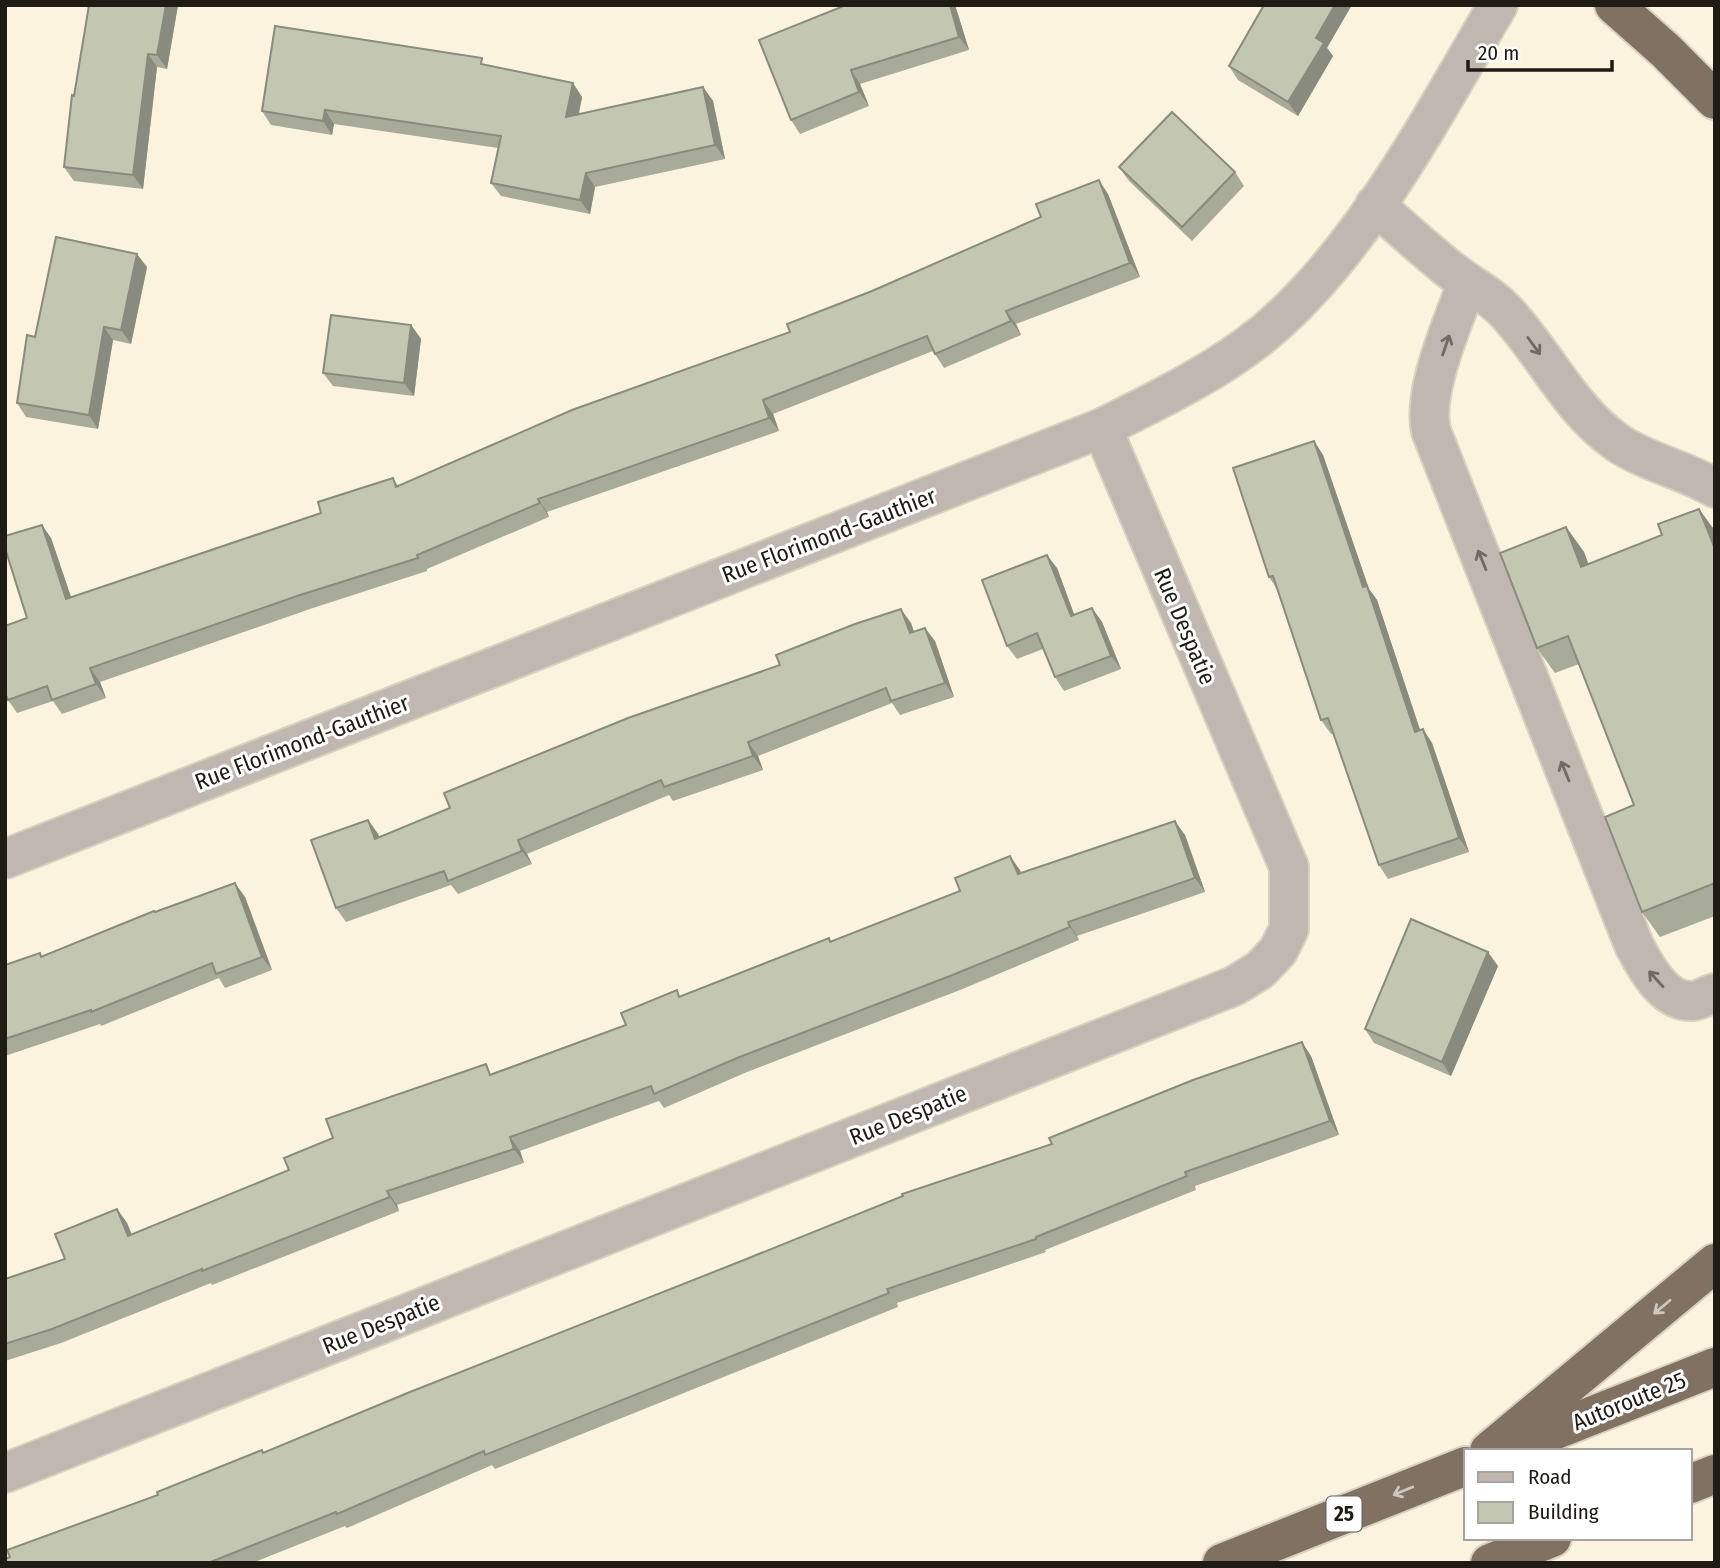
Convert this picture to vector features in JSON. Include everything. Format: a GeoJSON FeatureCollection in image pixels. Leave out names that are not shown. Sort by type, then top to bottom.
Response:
{"type":"FeatureCollection","features":[{"type":"Feature","properties":{"kind":"highway"},"geometry":{"type":"LineString","coordinates":[[1614,5],[1666,51],[1715,100]]}},
{"type":"Feature","properties":{"kind":"highway"},"geometry":{"type":"LineString","coordinates":[[1491,1449],[1715,1263]]}},
{"type":"Feature","properties":{"kind":"highway","name":"Autoroute 25"},"geometry":{"type":"LineString","coordinates":[[1509,1449],[1715,1367]]}},
{"type":"Feature","properties":{"kind":"highway","name":"25"},"geometry":{"type":"LineString","coordinates":[[1222,1563],[1464,1467]]}},
{"type":"Feature","properties":{"kind":"highway"},"geometry":{"type":"LineString","coordinates":[[1692,1483],[1715,1474]]}},
{"type":"Feature","properties":{"kind":"highway"},"geometry":{"type":"LineString","coordinates":[[1490,1563],[1547,1540]]}},
{"type":"Feature","properties":{"kind":"street","name":"Rue Florimond-Gauthier"},"geometry":{"type":"LineString","coordinates":[[5,859],[1102,428],[1206,373],[1264,333],[1290,310],[1319,278],[1375,205],[1498,5]]}},
{"type":"Feature","properties":{"kind":"street"},"geometry":{"type":"LineString","coordinates":[[1375,205],[1467,283],[1489,296],[1507,312],[1571,396],[1598,426],[1618,443],[1715,488]]}},
{"type":"Feature","properties":{"kind":"street"},"geometry":{"type":"LineString","coordinates":[[1467,283],[1432,385],[1428,405],[1431,431],[1645,967],[1668,993],[1693,1001],[1715,993]]}},
{"type":"Feature","properties":{"kind":"street","name":"Rue Despatie"},"geometry":{"type":"LineString","coordinates":[[5,1473],[1234,986],[1260,970],[1278,951],[1289,929],[1289,867],[1102,428]]}},
{"type":"Feature","properties":{"kind":"building"},"geometry":{"type":"Polygon","coordinates":[[[89,5],[166,5],[157,55],[148,54],[133,175],[64,167],[72,95],[74,96],[89,5]]]}},
{"type":"Feature","properties":{"kind":"building"},"geometry":{"type":"Polygon","coordinates":[[[846,5],[950,5],[959,37],[851,70],[859,92],[791,120],[759,40],[846,5]]]}},
{"type":"Feature","properties":{"kind":"building"},"geometry":{"type":"Polygon","coordinates":[[[1264,5],[1335,5],[1316,38],[1324,43],[1288,102],[1229,66],[1264,5]]]}},
{"type":"Feature","properties":{"kind":"building"},"geometry":{"type":"Polygon","coordinates":[[[275,26],[482,58],[481,64],[573,83],[566,117],[703,87],[715,145],[586,173],[580,200],[491,183],[501,136],[325,110],[323,121],[262,111],[275,26]]]}},
{"type":"Feature","properties":{"kind":"building"},"geometry":{"type":"Polygon","coordinates":[[[1172,112],[1235,172],[1182,227],[1119,167],[1172,112]]]}},
{"type":"Feature","properties":{"kind":"building"},"geometry":{"type":"Polygon","coordinates":[[[1099,180],[1130,263],[1006,311],[1011,321],[935,354],[927,336],[763,400],[769,418],[538,499],[540,503],[417,555],[418,558],[300,595],[90,668],[96,684],[52,700],[47,686],[8,700],[5,693],[5,626],[27,618],[5,548],[5,536],[42,525],[66,599],[321,513],[318,502],[393,478],[396,487],[572,410],[790,332],[787,324],[872,291],[1041,217],[1036,204],[1099,180]]]}},
{"type":"Feature","properties":{"kind":"building"},"geometry":{"type":"Polygon","coordinates":[[[56,237],[137,254],[121,330],[104,327],[89,415],[17,403],[27,335],[35,337],[56,237]]]}},
{"type":"Feature","properties":{"kind":"building"},"geometry":{"type":"Polygon","coordinates":[[[331,315],[411,325],[404,383],[323,373],[331,315]]]}},
{"type":"Feature","properties":{"kind":"building"},"geometry":{"type":"Polygon","coordinates":[[[1314,441],[1363,587],[1367,586],[1415,732],[1423,729],[1459,838],[1379,865],[1328,718],[1321,720],[1273,576],[1269,577],[1233,468],[1314,441]]]}},
{"type":"Feature","properties":{"kind":"building"},"geometry":{"type":"Polygon","coordinates":[[[1699,509],[1715,549],[1715,883],[1642,912],[1605,817],[1634,805],[1568,636],[1537,648],[1500,553],[1566,527],[1581,567],[1662,535],[1658,524],[1699,509]]]}},
{"type":"Feature","properties":{"kind":"building"},"geometry":{"type":"Polygon","coordinates":[[[1047,555],[1071,616],[1092,608],[1111,656],[1055,677],[1037,633],[1007,646],[982,580],[1047,555]]]}},
{"type":"Feature","properties":{"kind":"building"},"geometry":{"type":"Polygon","coordinates":[[[901,609],[910,633],[925,628],[945,683],[891,701],[886,688],[748,742],[753,756],[664,787],[661,780],[518,840],[522,851],[448,881],[444,871],[336,908],[311,840],[368,820],[375,839],[450,808],[444,793],[628,718],[780,665],[776,655],[901,609]]]}},
{"type":"Feature","properties":{"kind":"building"},"geometry":{"type":"Polygon","coordinates":[[[1175,821],[1195,878],[1068,922],[1070,927],[737,1058],[654,1094],[651,1086],[510,1137],[514,1149],[387,1191],[390,1197],[52,1329],[5,1344],[5,1279],[65,1259],[55,1234],[117,1209],[128,1236],[289,1170],[284,1158],[333,1138],[326,1119],[486,1064],[490,1075],[626,1025],[621,1013],[677,990],[679,997],[829,938],[830,942],[960,891],[955,878],[1010,856],[1018,874],[1175,821]]]}},
{"type":"Feature","properties":{"kind":"building"},"geometry":{"type":"Polygon","coordinates":[[[235,883],[262,957],[216,974],[212,963],[91,1012],[5,1039],[5,965],[40,953],[41,957],[154,911],[235,883]]]}},
{"type":"Feature","properties":{"kind":"building"},"geometry":{"type":"Polygon","coordinates":[[[1411,919],[1488,952],[1442,1062],[1365,1029],[1411,919]]]}},
{"type":"Feature","properties":{"kind":"building"},"geometry":{"type":"Polygon","coordinates":[[[1302,1042],[1330,1121],[1185,1172],[1187,1176],[1036,1239],[887,1289],[889,1293],[485,1455],[484,1451],[337,1514],[336,1512],[208,1563],[5,1563],[5,1559],[10,1557],[7,1550],[158,1495],[157,1492],[262,1450],[263,1453],[903,1196],[902,1194],[1052,1144],[1049,1138],[1193,1080],[1302,1042]]]}}]}
